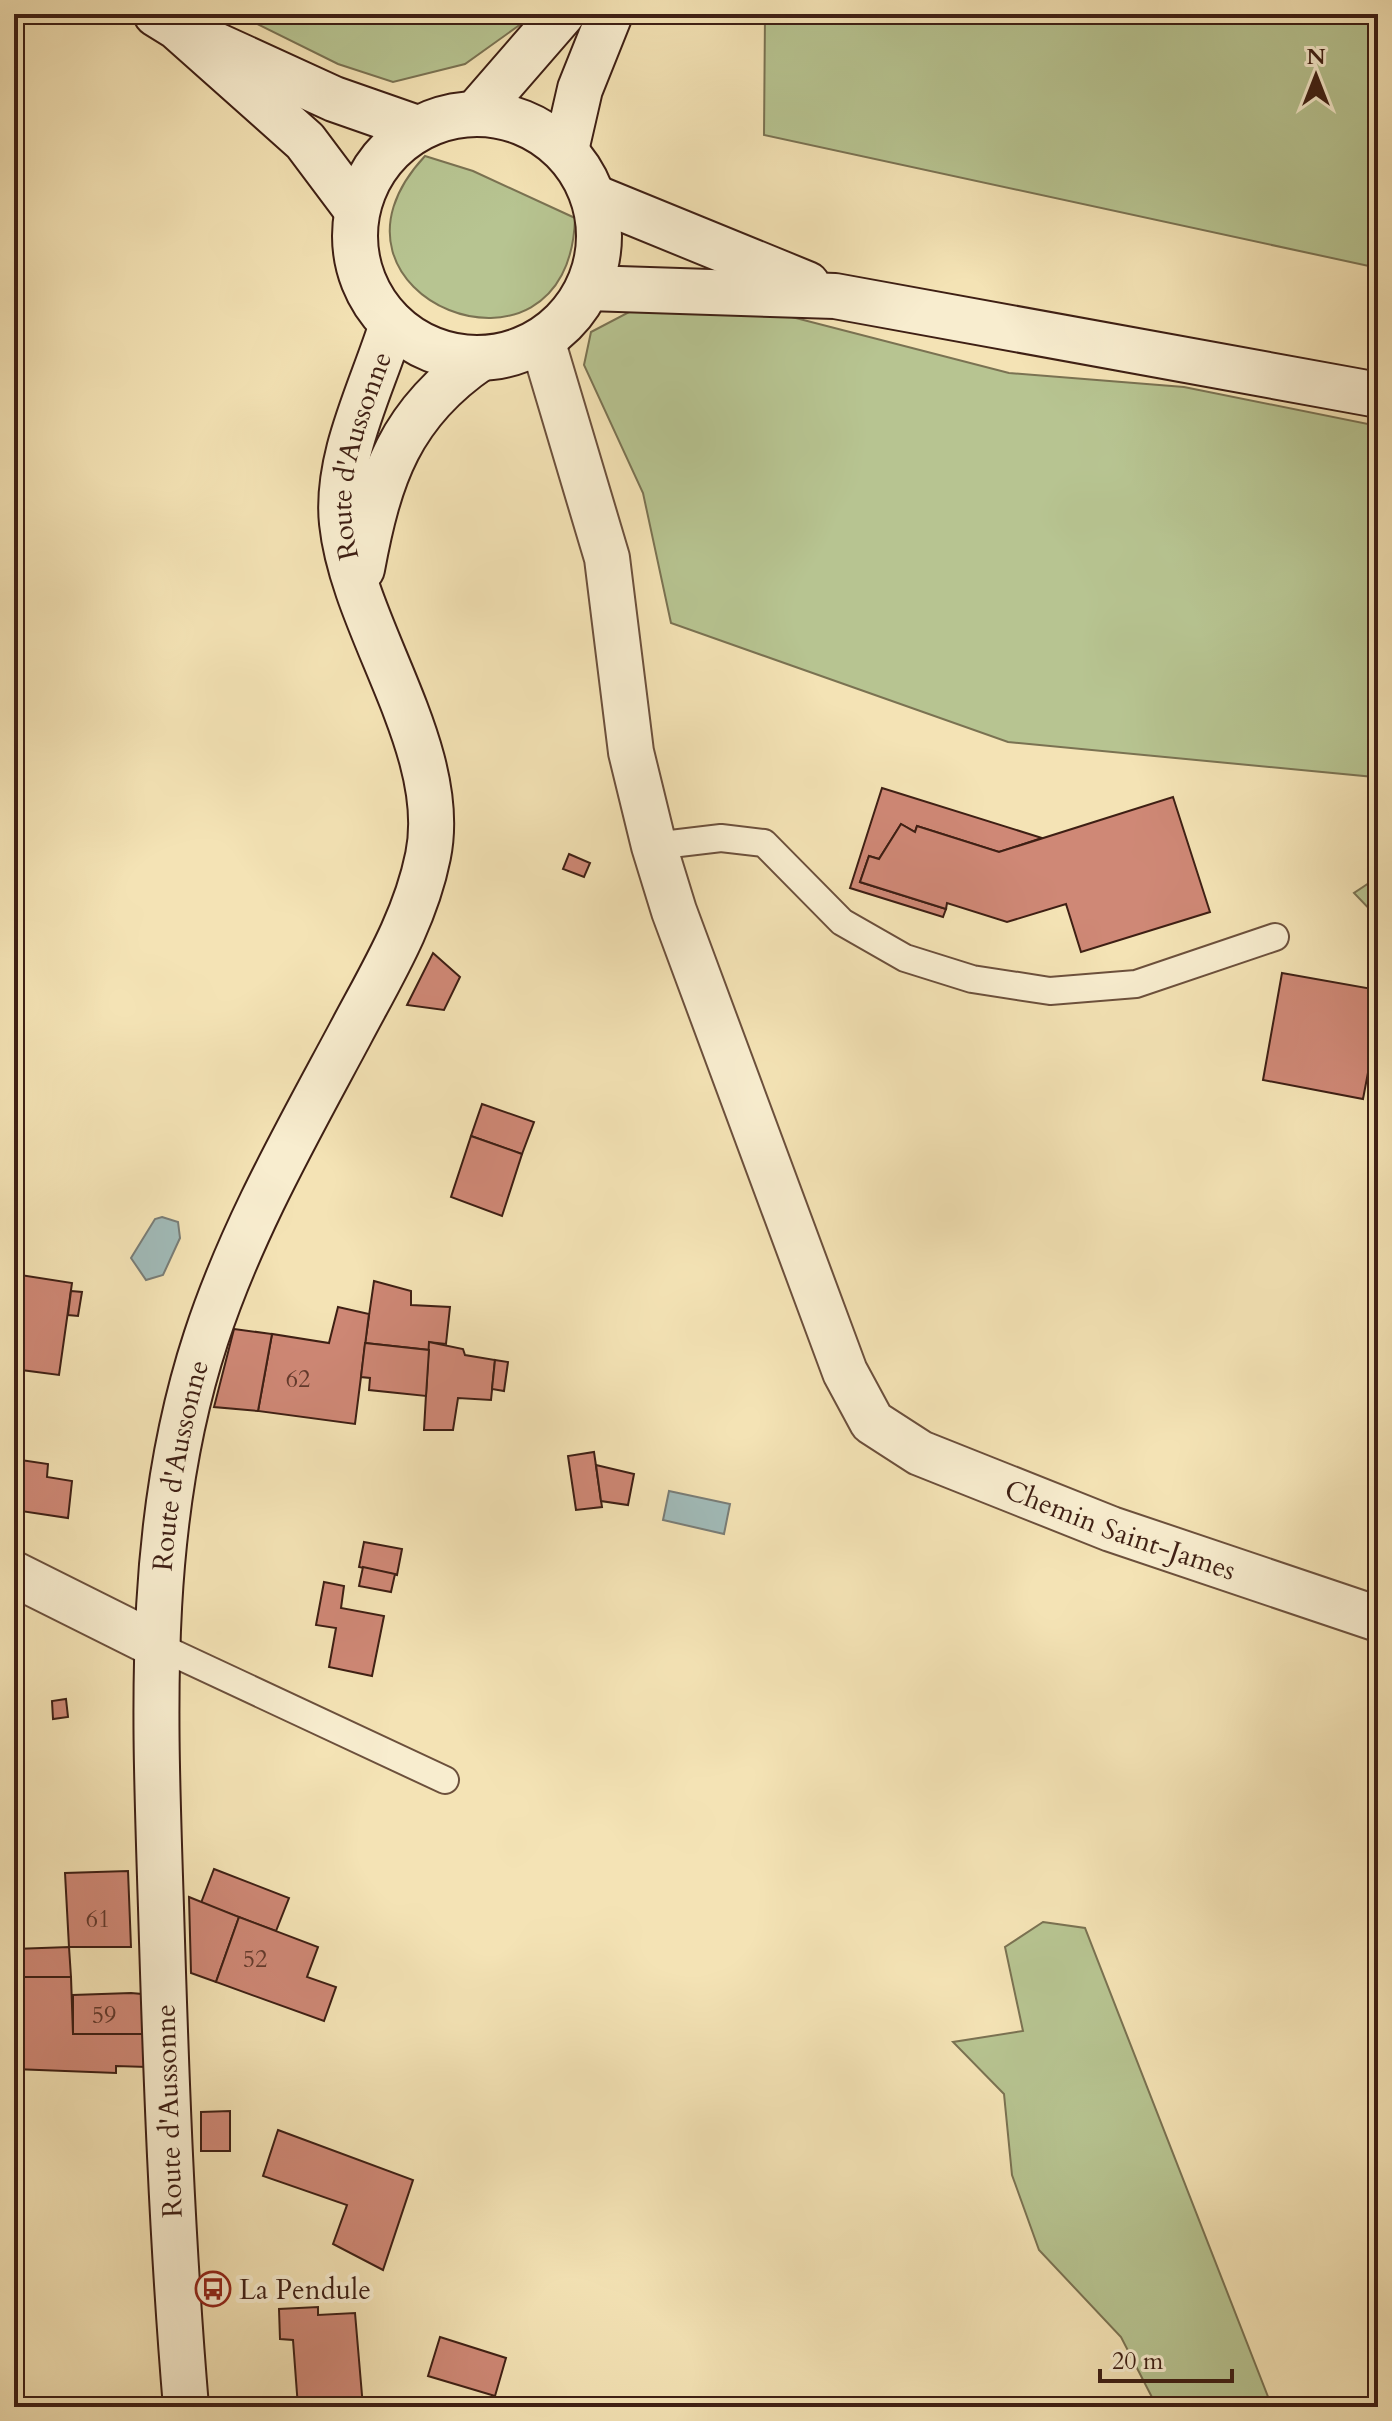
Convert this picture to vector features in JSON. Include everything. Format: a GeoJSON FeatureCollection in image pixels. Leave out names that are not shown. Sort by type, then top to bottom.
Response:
{"type":"FeatureCollection","features":[{"type":"Feature","properties":{"kind":"main road"},"geometry":{"type":"LineString","coordinates":[[476,113],[562,14]]}},
{"type":"Feature","properties":{"kind":"main road"},"geometry":{"type":"LineString","coordinates":[[566,150],[580,89],[610,14]]}},
{"type":"Feature","properties":{"kind":"main road"},"geometry":{"type":"LineString","coordinates":[[166,21],[334,99],[417,128]]}},
{"type":"Feature","properties":{"kind":"main road"},"geometry":{"type":"LineString","coordinates":[[166,21],[305,141],[356,209]]}},
{"type":"Feature","properties":{"kind":"main road"},"geometry":{"type":"LineString","coordinates":[[476,113],[509,116],[539,130],[566,150],[594,197],[600,228],[598,258],[588,288],[569,317],[542,340],[513,353],[481,358],[439,351],[418,343],[392,324],[367,291],[355,251],[356,209],[378,162],[417,128],[445,116],[476,113]]}},
{"type":"Feature","properties":{"kind":"main road"},"geometry":{"type":"LineString","coordinates":[[594,197],[835,296]]}},
{"type":"Feature","properties":{"kind":"main road"},"geometry":{"type":"LineString","coordinates":[[588,288],[835,296],[1378,395]]}},
{"type":"Feature","properties":{"kind":"main road","name":"Route d'Aussonne"},"geometry":{"type":"LineString","coordinates":[[186,2407],[176,2291],[166,2081],[156,1755],[156,1645],[161,1542],[179,1448],[205,1340],[251,1220],[408,925],[429,852],[429,795],[415,742],[358,587],[342,523],[344,480],[351,445],[392,324]]}},
{"type":"Feature","properties":{"kind":"main road"},"geometry":{"type":"LineString","coordinates":[[542,340],[607,558],[631,752],[654,846]]}},
{"type":"Feature","properties":{"kind":"main road","name":"Route d'Aussonne"},"geometry":{"type":"LineString","coordinates":[[358,587],[377,495],[400,439],[421,409],[456,375],[481,358]]}},
{"type":"Feature","properties":{"kind":"main road","name":"Chemin Saint-James"},"geometry":{"type":"LineString","coordinates":[[654,846],[674,911],[845,1372],[872,1422],[920,1453],[1111,1529],[1378,1619]]}},
{"type":"Feature","properties":{"kind":"main road"},"geometry":{"type":"LineString","coordinates":[[14,1574],[156,1645]]}},
{"type":"Feature","properties":{"kind":"lane"},"geometry":{"type":"LineString","coordinates":[[654,846],[721,838],[764,843],[842,922],[905,958],[972,979],[1050,991],[1136,984],[1275,937]]}},
{"type":"Feature","properties":{"kind":"lane"},"geometry":{"type":"LineString","coordinates":[[156,1645],[445,1780]]}},
{"type":"Feature","properties":{"kind":"green space"},"geometry":{"type":"Polygon","coordinates":[[[237,14],[535,14],[465,64],[393,82],[338,64],[237,14]]]}},
{"type":"Feature","properties":{"kind":"green space"},"geometry":{"type":"Polygon","coordinates":[[[765,14],[1378,14],[1378,268],[764,135],[765,14]]]}},
{"type":"Feature","properties":{"kind":"green space"},"geometry":{"type":"Polygon","coordinates":[[[425,156],[473,171],[575,218],[562,275],[531,307],[491,318],[449,310],[414,287],[392,251],[394,207],[425,156]]]}},
{"type":"Feature","properties":{"kind":"green space"},"geometry":{"type":"Polygon","coordinates":[[[631,311],[788,316],[1009,373],[1184,387],[1378,426],[1378,782],[1374,777],[1008,742],[671,623],[643,493],[584,365],[591,332],[631,311]]]}},
{"type":"Feature","properties":{"kind":"green space"},"geometry":{"type":"Polygon","coordinates":[[[1378,877],[1378,918],[1354,893],[1378,877]]]}},
{"type":"Feature","properties":{"kind":"green space"},"geometry":{"type":"Polygon","coordinates":[[[1043,1922],[1085,1928],[1272,2407],[1157,2407],[1121,2337],[1039,2250],[1012,2175],[1004,2094],[953,2042],[1023,2031],[1005,1947],[1043,1922]]]}},
{"type":"Feature","properties":{"kind":"water"},"geometry":{"type":"Polygon","coordinates":[[[162,1217],[178,1222],[180,1238],[163,1275],[146,1280],[131,1258],[155,1219],[162,1217]]]}},
{"type":"Feature","properties":{"kind":"water"},"geometry":{"type":"Polygon","coordinates":[[[669,1491],[730,1504],[724,1534],[663,1520],[669,1491]]]}},
{"type":"Feature","properties":{"kind":"building"},"geometry":{"type":"Polygon","coordinates":[[[882,788],[1042,838],[999,852],[917,826],[915,832],[901,824],[879,859],[869,856],[860,882],[946,909],[943,917],[850,888],[882,788]]]}},
{"type":"Feature","properties":{"kind":"building"},"geometry":{"type":"Polygon","coordinates":[[[1173,797],[1210,912],[1081,952],[1066,904],[1007,922],[947,903],[946,909],[860,882],[869,856],[879,859],[901,824],[915,832],[917,826],[999,852],[1173,797]]]}},
{"type":"Feature","properties":{"kind":"building"},"geometry":{"type":"Polygon","coordinates":[[[569,854],[590,863],[584,877],[563,869],[569,854]]]}},
{"type":"Feature","properties":{"kind":"building"},"geometry":{"type":"Polygon","coordinates":[[[433,953],[460,977],[444,1010],[407,1005],[433,953]]]}},
{"type":"Feature","properties":{"kind":"building"},"geometry":{"type":"Polygon","coordinates":[[[1282,973],[1378,990],[1378,1020],[1363,1099],[1263,1080],[1282,973]]]}},
{"type":"Feature","properties":{"kind":"building"},"geometry":{"type":"Polygon","coordinates":[[[482,1104],[534,1122],[522,1154],[471,1136],[482,1104]]]}},
{"type":"Feature","properties":{"kind":"building"},"geometry":{"type":"Polygon","coordinates":[[[471,1136],[522,1154],[502,1216],[451,1197],[471,1136]]]}},
{"type":"Feature","properties":{"kind":"building"},"geometry":{"type":"Polygon","coordinates":[[[14,1274],[72,1283],[59,1375],[14,1369],[14,1274]]]}},
{"type":"Feature","properties":{"kind":"building"},"geometry":{"type":"Polygon","coordinates":[[[374,1281],[411,1291],[411,1305],[450,1307],[446,1344],[429,1342],[429,1350],[365,1343],[374,1281]]]}},
{"type":"Feature","properties":{"kind":"building"},"geometry":{"type":"Polygon","coordinates":[[[71,1291],[82,1292],[78,1316],[68,1315],[71,1291]]]}},
{"type":"Feature","properties":{"kind":"building"},"geometry":{"type":"Polygon","coordinates":[[[338,1307],[369,1314],[355,1424],[258,1411],[272,1334],[329,1343],[338,1307]]]}},
{"type":"Feature","properties":{"kind":"building"},"geometry":{"type":"Polygon","coordinates":[[[234,1329],[272,1334],[258,1411],[214,1407],[234,1329]]]}},
{"type":"Feature","properties":{"kind":"building"},"geometry":{"type":"Polygon","coordinates":[[[429,1342],[463,1349],[465,1355],[495,1360],[491,1400],[458,1398],[453,1430],[424,1430],[429,1342]]]}},
{"type":"Feature","properties":{"kind":"building"},"geometry":{"type":"Polygon","coordinates":[[[365,1343],[429,1350],[426,1396],[369,1390],[370,1378],[361,1377],[365,1343]]]}},
{"type":"Feature","properties":{"kind":"building"},"geometry":{"type":"Polygon","coordinates":[[[495,1360],[508,1362],[504,1391],[492,1389],[495,1360]]]}},
{"type":"Feature","properties":{"kind":"building"},"geometry":{"type":"Polygon","coordinates":[[[594,1452],[602,1507],[576,1510],[568,1456],[594,1452]]]}},
{"type":"Feature","properties":{"kind":"building"},"geometry":{"type":"Polygon","coordinates":[[[14,1459],[48,1464],[47,1477],[72,1481],[68,1518],[14,1510],[14,1459]]]}},
{"type":"Feature","properties":{"kind":"building"},"geometry":{"type":"Polygon","coordinates":[[[596,1465],[634,1474],[628,1505],[601,1501],[596,1465]]]}},
{"type":"Feature","properties":{"kind":"building"},"geometry":{"type":"Polygon","coordinates":[[[364,1542],[402,1549],[397,1575],[359,1567],[364,1542]]]}},
{"type":"Feature","properties":{"kind":"building"},"geometry":{"type":"Polygon","coordinates":[[[363,1567],[395,1574],[391,1592],[359,1586],[363,1567]]]}},
{"type":"Feature","properties":{"kind":"building"},"geometry":{"type":"Polygon","coordinates":[[[324,1582],[344,1586],[341,1608],[384,1616],[372,1676],[329,1667],[336,1628],[316,1625],[324,1582]]]}},
{"type":"Feature","properties":{"kind":"building"},"geometry":{"type":"Polygon","coordinates":[[[66,1699],[68,1717],[53,1719],[52,1701],[66,1699]]]}},
{"type":"Feature","properties":{"kind":"building"},"geometry":{"type":"Polygon","coordinates":[[[214,1869],[289,1898],[276,1931],[201,1903],[214,1869]]]}},
{"type":"Feature","properties":{"kind":"building"},"geometry":{"type":"Polygon","coordinates":[[[128,1871],[131,1947],[69,1947],[65,1873],[128,1871]]]}},
{"type":"Feature","properties":{"kind":"building"},"geometry":{"type":"Polygon","coordinates":[[[189,1897],[239,1917],[216,1982],[191,1973],[189,1897]]]}},
{"type":"Feature","properties":{"kind":"building"},"geometry":{"type":"Polygon","coordinates":[[[239,1917],[318,1947],[307,1977],[336,1987],[324,2021],[216,1982],[239,1917]]]}},
{"type":"Feature","properties":{"kind":"building"},"geometry":{"type":"Polygon","coordinates":[[[69,1947],[71,1977],[14,1977],[14,1949],[69,1947]]]}},
{"type":"Feature","properties":{"kind":"building"},"geometry":{"type":"Polygon","coordinates":[[[14,1977],[71,1977],[73,2034],[144,2034],[147,2067],[116,2066],[116,2073],[14,2069],[14,1977]]]}},
{"type":"Feature","properties":{"kind":"building"},"geometry":{"type":"Polygon","coordinates":[[[142,1994],[144,2034],[73,2034],[73,1995],[142,1994]]]}},
{"type":"Feature","properties":{"kind":"building"},"geometry":{"type":"Polygon","coordinates":[[[230,2111],[230,2151],[201,2151],[201,2112],[230,2111]]]}},
{"type":"Feature","properties":{"kind":"building"},"geometry":{"type":"Polygon","coordinates":[[[278,2130],[413,2180],[383,2270],[333,2244],[347,2205],[263,2176],[278,2130]]]}},
{"type":"Feature","properties":{"kind":"building"},"geometry":{"type":"Polygon","coordinates":[[[318,2307],[318,2315],[355,2313],[363,2407],[298,2407],[293,2340],[280,2339],[279,2309],[318,2307]]]}},
{"type":"Feature","properties":{"kind":"building"},"geometry":{"type":"Polygon","coordinates":[[[440,2337],[506,2358],[495,2396],[428,2376],[440,2337]]]}},
{"type":"Feature","properties":{"kind":"place","name":"La Pendule"},"geometry":{"type":"Point","coordinates":[213,2289]}}]}
